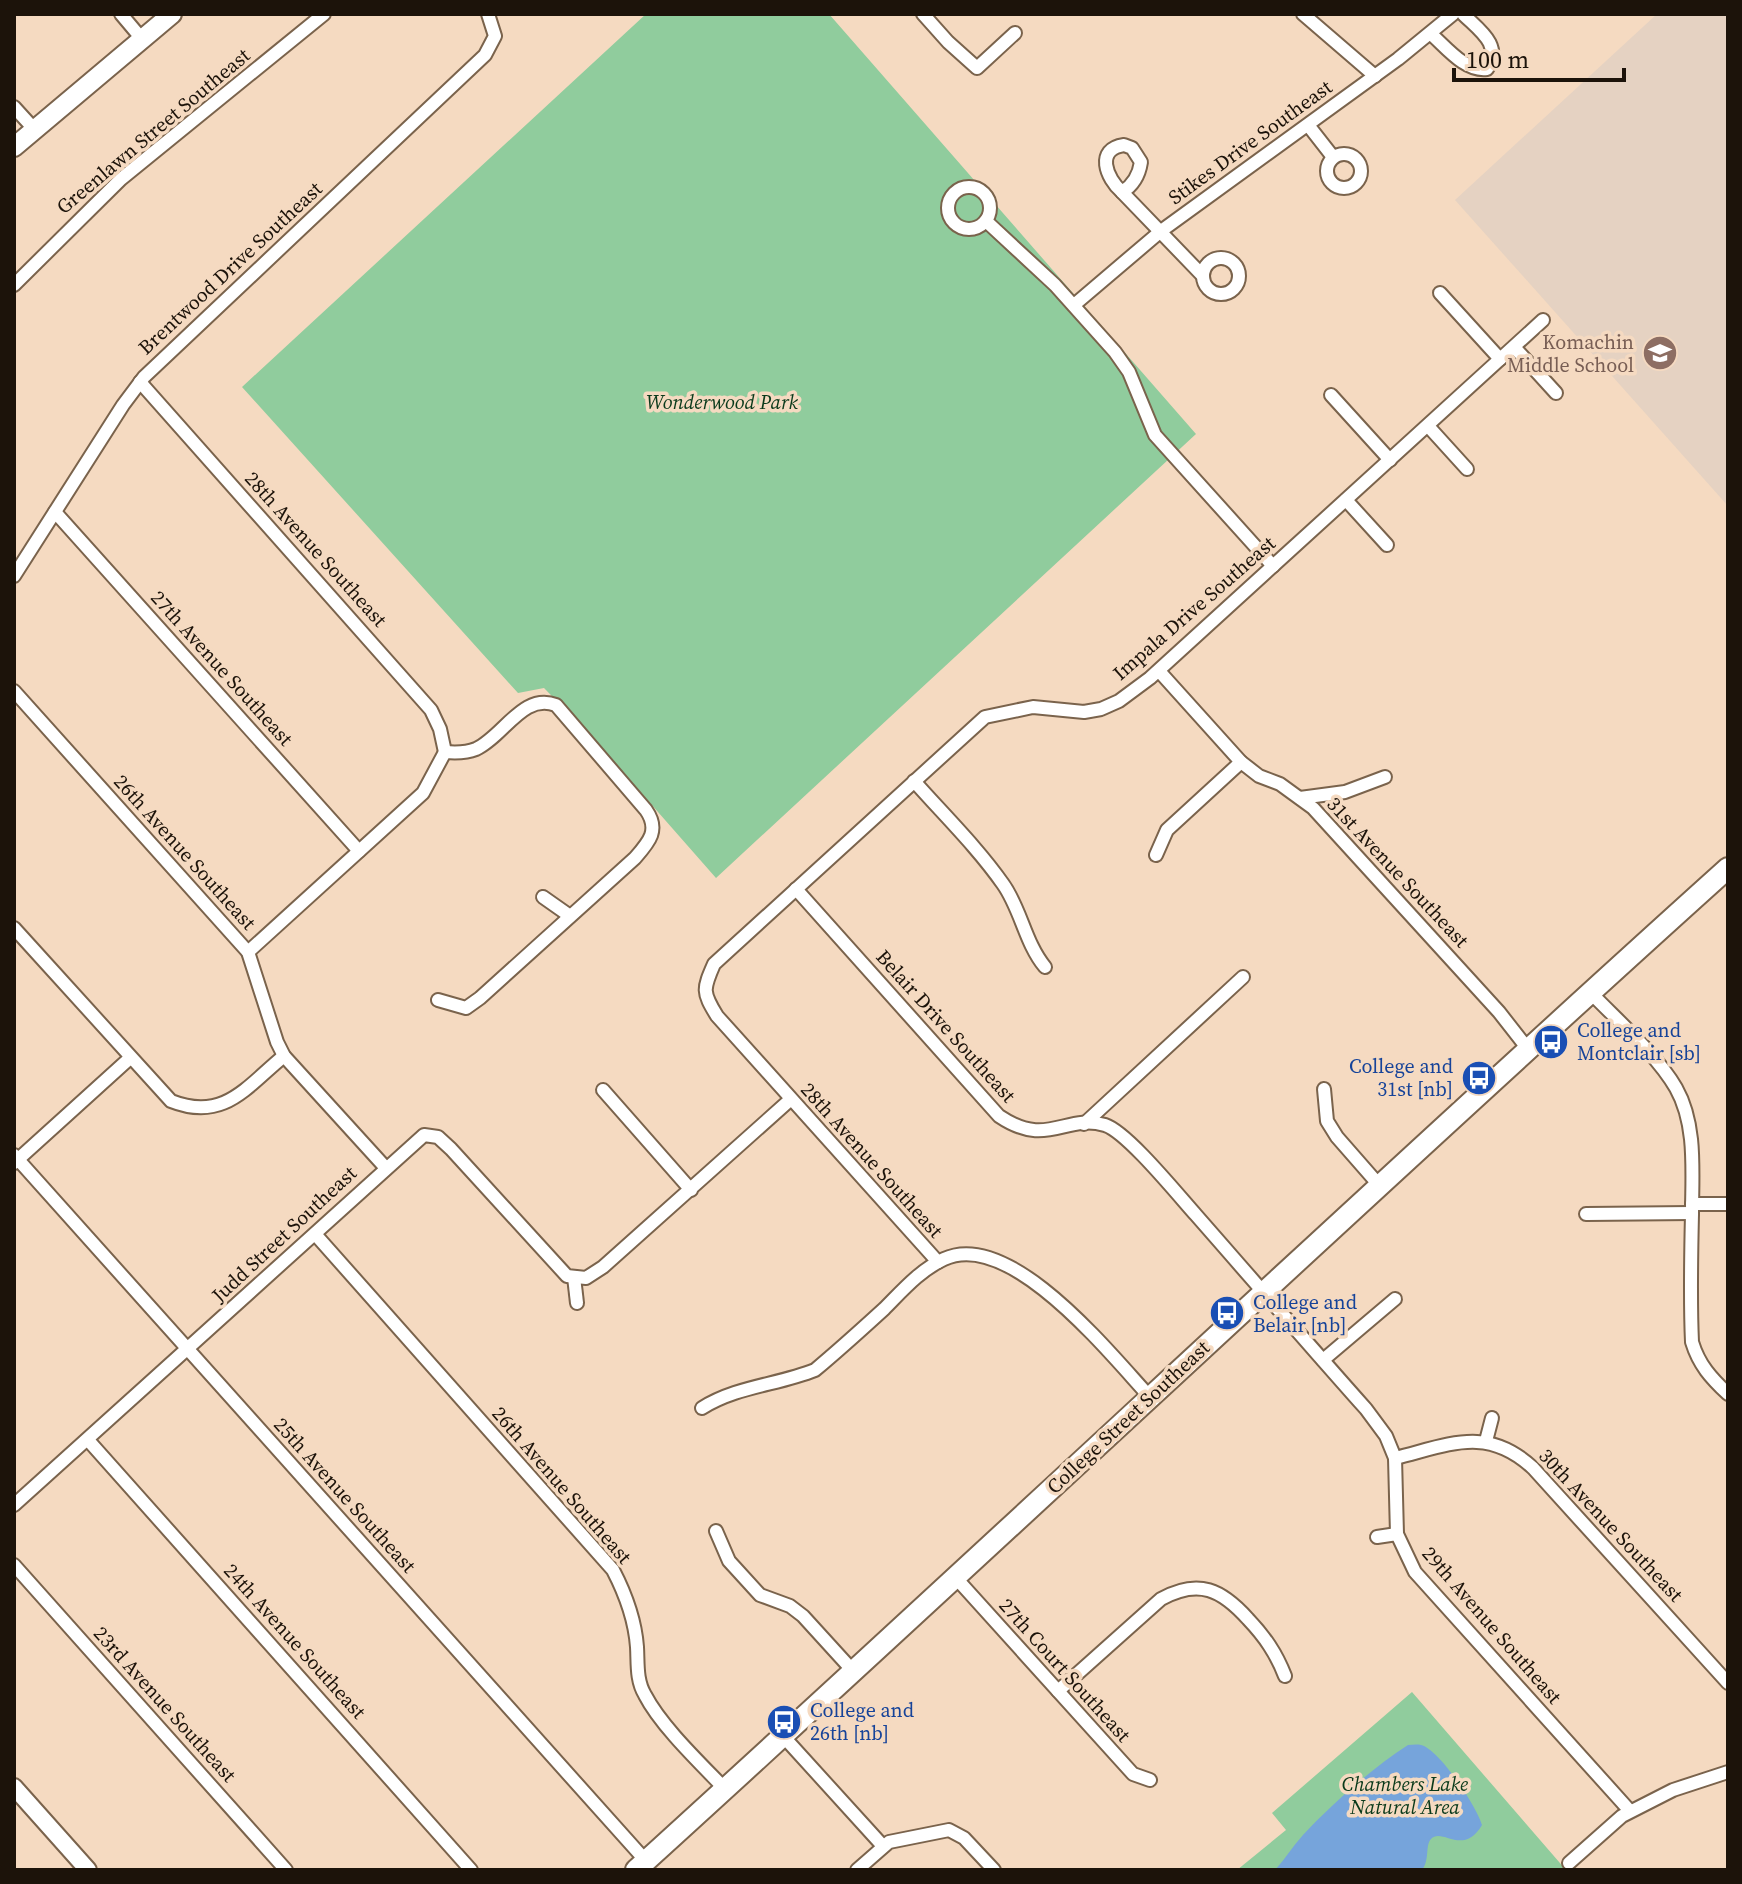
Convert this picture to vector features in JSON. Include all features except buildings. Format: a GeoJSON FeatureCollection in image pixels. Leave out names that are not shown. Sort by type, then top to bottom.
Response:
{"type":"FeatureCollection","features":[{"type":"Feature","properties":{"kind":"main road"},"geometry":{"type":"LineString","coordinates":[[14,147],[172,14]]}},
{"type":"Feature","properties":{"kind":"main road","name":"College Street Southeast"},"geometry":{"type":"LineString","coordinates":[[641,1866],[1379,1185],[1727,872]]}},
{"type":"Feature","properties":{"kind":"street"},"geometry":{"type":"LineString","coordinates":[[121,14],[142,39]]}},
{"type":"Feature","properties":{"kind":"street","name":"Greenlawn Street Southeast"},"geometry":{"type":"LineString","coordinates":[[14,285],[121,179],[324,14]]}},
{"type":"Feature","properties":{"kind":"street","name":"Brentwood Drive Southeast"},"geometry":{"type":"LineString","coordinates":[[14,576],[140,382],[485,55],[495,36],[488,14]]}},
{"type":"Feature","properties":{"kind":"street"},"geometry":{"type":"LineString","coordinates":[[923,14],[977,68],[1015,33]]}},
{"type":"Feature","properties":{"kind":"street"},"geometry":{"type":"LineString","coordinates":[[1303,14],[1375,76]]}},
{"type":"Feature","properties":{"kind":"street","name":"Stikes Drive Southeast"},"geometry":{"type":"LineString","coordinates":[[1074,305],[1161,231],[1375,76],[1453,14]]}},
{"type":"Feature","properties":{"kind":"street"},"geometry":{"type":"LineString","coordinates":[[1431,34],[1470,67],[1487,69],[1493,60],[1491,42],[1463,14]]}},
{"type":"Feature","properties":{"kind":"street"},"geometry":{"type":"LineString","coordinates":[[14,107],[34,129]]}},
{"type":"Feature","properties":{"kind":"street"},"geometry":{"type":"LineString","coordinates":[[1308,125],[1333,157]]}},
{"type":"Feature","properties":{"kind":"street"},"geometry":{"type":"LineString","coordinates":[[1122,192],[1203,276]]}},
{"type":"Feature","properties":{"kind":"street"},"geometry":{"type":"LineString","coordinates":[[986,221],[1074,305],[1115,352],[1129,372],[1155,435],[1273,566]]}},
{"type":"Feature","properties":{"kind":"street"},"geometry":{"type":"LineString","coordinates":[[1440,293],[1500,359]]}},
{"type":"Feature","properties":{"kind":"street","name":"Impala Drive Southeast"},"geometry":{"type":"LineString","coordinates":[[704,986],[714,964],[985,717],[1033,707],[1084,712],[1101,709],[1119,701],[1159,671],[1543,320]]}},
{"type":"Feature","properties":{"kind":"street"},"geometry":{"type":"LineString","coordinates":[[1514,347],[1556,393]]}},
{"type":"Feature","properties":{"kind":"street","name":"28th Avenue Southeast"},"geometry":{"type":"LineString","coordinates":[[140,382],[431,710],[440,729],[445,752]]}},
{"type":"Feature","properties":{"kind":"street"},"geometry":{"type":"LineString","coordinates":[[1331,395],[1390,460]]}},
{"type":"Feature","properties":{"kind":"street"},"geometry":{"type":"LineString","coordinates":[[1428,426],[1467,469]]}},
{"type":"Feature","properties":{"kind":"street"},"geometry":{"type":"LineString","coordinates":[[1346,500],[1387,545]]}},
{"type":"Feature","properties":{"kind":"street","name":"27th Avenue Southeast"},"geometry":{"type":"LineString","coordinates":[[55,512],[359,851]]}},
{"type":"Feature","properties":{"kind":"street","name":"31st Avenue Southeast"},"geometry":{"type":"LineString","coordinates":[[1159,671],[1241,762],[1259,776],[1280,784],[1300,798],[1335,831],[1499,1012],[1528,1049]]}},
{"type":"Feature","properties":{"kind":"street","name":"26th Avenue Southeast"},"geometry":{"type":"LineString","coordinates":[[14,691],[248,952],[284,1056],[385,1167]]}},
{"type":"Feature","properties":{"kind":"street"},"geometry":{"type":"LineString","coordinates":[[248,952],[423,793],[445,752],[474,750],[500,733],[531,704],[540,701],[556,705],[646,810],[653,823],[652,837],[570,916],[466,1008],[438,1000]]}},
{"type":"Feature","properties":{"kind":"street"},"geometry":{"type":"LineString","coordinates":[[1156,855],[1167,830],[1241,762]]}},
{"type":"Feature","properties":{"kind":"street"},"geometry":{"type":"LineString","coordinates":[[1300,798],[1345,792],[1385,777]]}},
{"type":"Feature","properties":{"kind":"street"},"geometry":{"type":"LineString","coordinates":[[914,781],[1005,886],[1025,924],[1036,956],[1045,967]]}},
{"type":"Feature","properties":{"kind":"street","name":"Belair Drive Southeast"},"geometry":{"type":"LineString","coordinates":[[796,889],[999,1116],[1011,1125],[1030,1131],[1084,1124],[1105,1125],[1151,1165],[1263,1292]]}},
{"type":"Feature","properties":{"kind":"street"},"geometry":{"type":"LineString","coordinates":[[543,897],[570,916]]}},
{"type":"Feature","properties":{"kind":"street"},"geometry":{"type":"LineString","coordinates":[[14,928],[171,1101],[190,1108],[209,1109],[227,1103],[284,1056]]}},
{"type":"Feature","properties":{"kind":"street"},"geometry":{"type":"LineString","coordinates":[[1084,1124],[1243,977]]}},
{"type":"Feature","properties":{"kind":"street","name":"28th Avenue Southeast"},"geometry":{"type":"LineString","coordinates":[[704,986],[705,997],[717,1016],[938,1262],[964,1252],[986,1255],[1016,1271],[1067,1306],[1150,1397]]}},
{"type":"Feature","properties":{"kind":"street"},"geometry":{"type":"LineString","coordinates":[[1590,992],[1663,1068],[1686,1112],[1691,1139],[1692,1342],[1706,1373],[1728,1394]]}},
{"type":"Feature","properties":{"kind":"street"},"geometry":{"type":"LineString","coordinates":[[15,1159],[130,1058]]}},
{"type":"Feature","properties":{"kind":"street"},"geometry":{"type":"LineString","coordinates":[[1324,1089],[1327,1121],[1379,1185]]}},
{"type":"Feature","properties":{"kind":"street"},"geometry":{"type":"LineString","coordinates":[[603,1090],[691,1190]]}},
{"type":"Feature","properties":{"kind":"street"},"geometry":{"type":"LineString","coordinates":[[577,1303],[574,1277],[586,1278],[603,1267],[791,1099]]}},
{"type":"Feature","properties":{"kind":"street","name":"Judd Street Southeast"},"geometry":{"type":"LineString","coordinates":[[14,1505],[424,1135],[438,1137],[551,1261],[567,1276],[574,1277]]}},
{"type":"Feature","properties":{"kind":"street","name":"25th Avenue Southeast"},"geometry":{"type":"LineString","coordinates":[[15,1159],[188,1350],[641,1866]]}},
{"type":"Feature","properties":{"kind":"street"},"geometry":{"type":"LineString","coordinates":[[1586,1214],[1728,1204]]}},
{"type":"Feature","properties":{"kind":"street","name":"26th Avenue Southeast"},"geometry":{"type":"LineString","coordinates":[[315,1234],[613,1570],[629,1603],[637,1648],[637,1672],[644,1694],[725,1789]]}},
{"type":"Feature","properties":{"kind":"street"},"geometry":{"type":"LineString","coordinates":[[702,1408],[721,1396],[815,1370],[924,1271],[938,1262]]}},
{"type":"Feature","properties":{"kind":"street","name":"29th Avenue Southeast"},"geometry":{"type":"LineString","coordinates":[[1263,1292],[1386,1436],[1395,1458],[1397,1534],[1407,1561],[1424,1584],[1630,1811]]}},
{"type":"Feature","properties":{"kind":"street"},"geometry":{"type":"LineString","coordinates":[[1323,1360],[1395,1299]]}},
{"type":"Feature","properties":{"kind":"street"},"geometry":{"type":"LineString","coordinates":[[1395,1458],[1460,1442],[1486,1441],[1492,1418]]}},
{"type":"Feature","properties":{"kind":"street","name":"24th Avenue Southeast"},"geometry":{"type":"LineString","coordinates":[[88,1440],[471,1870]]}},
{"type":"Feature","properties":{"kind":"street","name":"30th Avenue Southeast"},"geometry":{"type":"LineString","coordinates":[[1486,1441],[1512,1451],[1533,1468],[1728,1683]]}},
{"type":"Feature","properties":{"kind":"street"},"geometry":{"type":"LineString","coordinates":[[716,1531],[729,1561],[760,1595],[790,1606],[803,1616],[854,1672]]}},
{"type":"Feature","properties":{"kind":"street"},"geometry":{"type":"LineString","coordinates":[[1377,1537],[1397,1534]]}},
{"type":"Feature","properties":{"kind":"street","name":"23rd Avenue Southeast"},"geometry":{"type":"LineString","coordinates":[[14,1565],[286,1870]]}},
{"type":"Feature","properties":{"kind":"street","name":"27th Court Southeast"},"geometry":{"type":"LineString","coordinates":[[956,1578],[1133,1774],[1150,1780]]}},
{"type":"Feature","properties":{"kind":"street"},"geometry":{"type":"LineString","coordinates":[[1058,1691],[1161,1599],[1181,1590],[1204,1589],[1230,1599],[1271,1645],[1285,1676]]}},
{"type":"Feature","properties":{"kind":"street"},"geometry":{"type":"LineString","coordinates":[[783,1736],[882,1845]]}},
{"type":"Feature","properties":{"kind":"street"},"geometry":{"type":"LineString","coordinates":[[1569,1863],[1630,1811],[1673,1790],[1728,1772]]}},
{"type":"Feature","properties":{"kind":"street"},"geometry":{"type":"LineString","coordinates":[[14,1787],[88,1870]]}},
{"type":"Feature","properties":{"kind":"street"},"geometry":{"type":"LineString","coordinates":[[857,1870],[882,1845],[949,1830],[964,1838],[994,1870]]}},
{"type":"Feature","properties":{"kind":"shaded area","name":"Komachin Middle School"},"geometry":{"type":"Polygon","coordinates":[[[1657,14],[1728,14],[1728,506],[1455,200],[1657,14]]]}},
{"type":"Feature","properties":{"kind":"green space","name":"Wonderwood Park"},"geometry":{"type":"Polygon","coordinates":[[[646,14],[829,14],[1196,434],[716,878],[593,738],[544,688],[518,693],[242,387],[646,14]]]}},
{"type":"Feature","properties":{"kind":"green space","name":"Chambers Lake Natural Area"},"geometry":{"type":"Polygon","coordinates":[[[1412,1692],[1566,1870],[1237,1870],[1286,1830],[1272,1813],[1412,1692]]]}},
{"type":"Feature","properties":{"kind":"water"},"geometry":{"type":"Polygon","coordinates":[[[1408,1745],[1421,1745],[1429,1749],[1456,1780],[1482,1825],[1475,1834],[1460,1840],[1441,1836],[1431,1839],[1422,1870],[1275,1870],[1303,1835],[1339,1799],[1408,1745]]]}},
{"type":"Feature","properties":{"kind":"place","name":"Komachin Middle School"},"geometry":{"type":"Point","coordinates":[1660,353]}},
{"type":"Feature","properties":{"kind":"place","name":"College and Montclair [sb]"},"geometry":{"type":"Point","coordinates":[1551,1042]}},
{"type":"Feature","properties":{"kind":"place","name":"College and 31st [nb]"},"geometry":{"type":"Point","coordinates":[1479,1078]}},
{"type":"Feature","properties":{"kind":"place","name":"College and Belair [nb]"},"geometry":{"type":"Point","coordinates":[1227,1313]}},
{"type":"Feature","properties":{"kind":"place","name":"College and 26th [nb]"},"geometry":{"type":"Point","coordinates":[784,1722]}}]}
